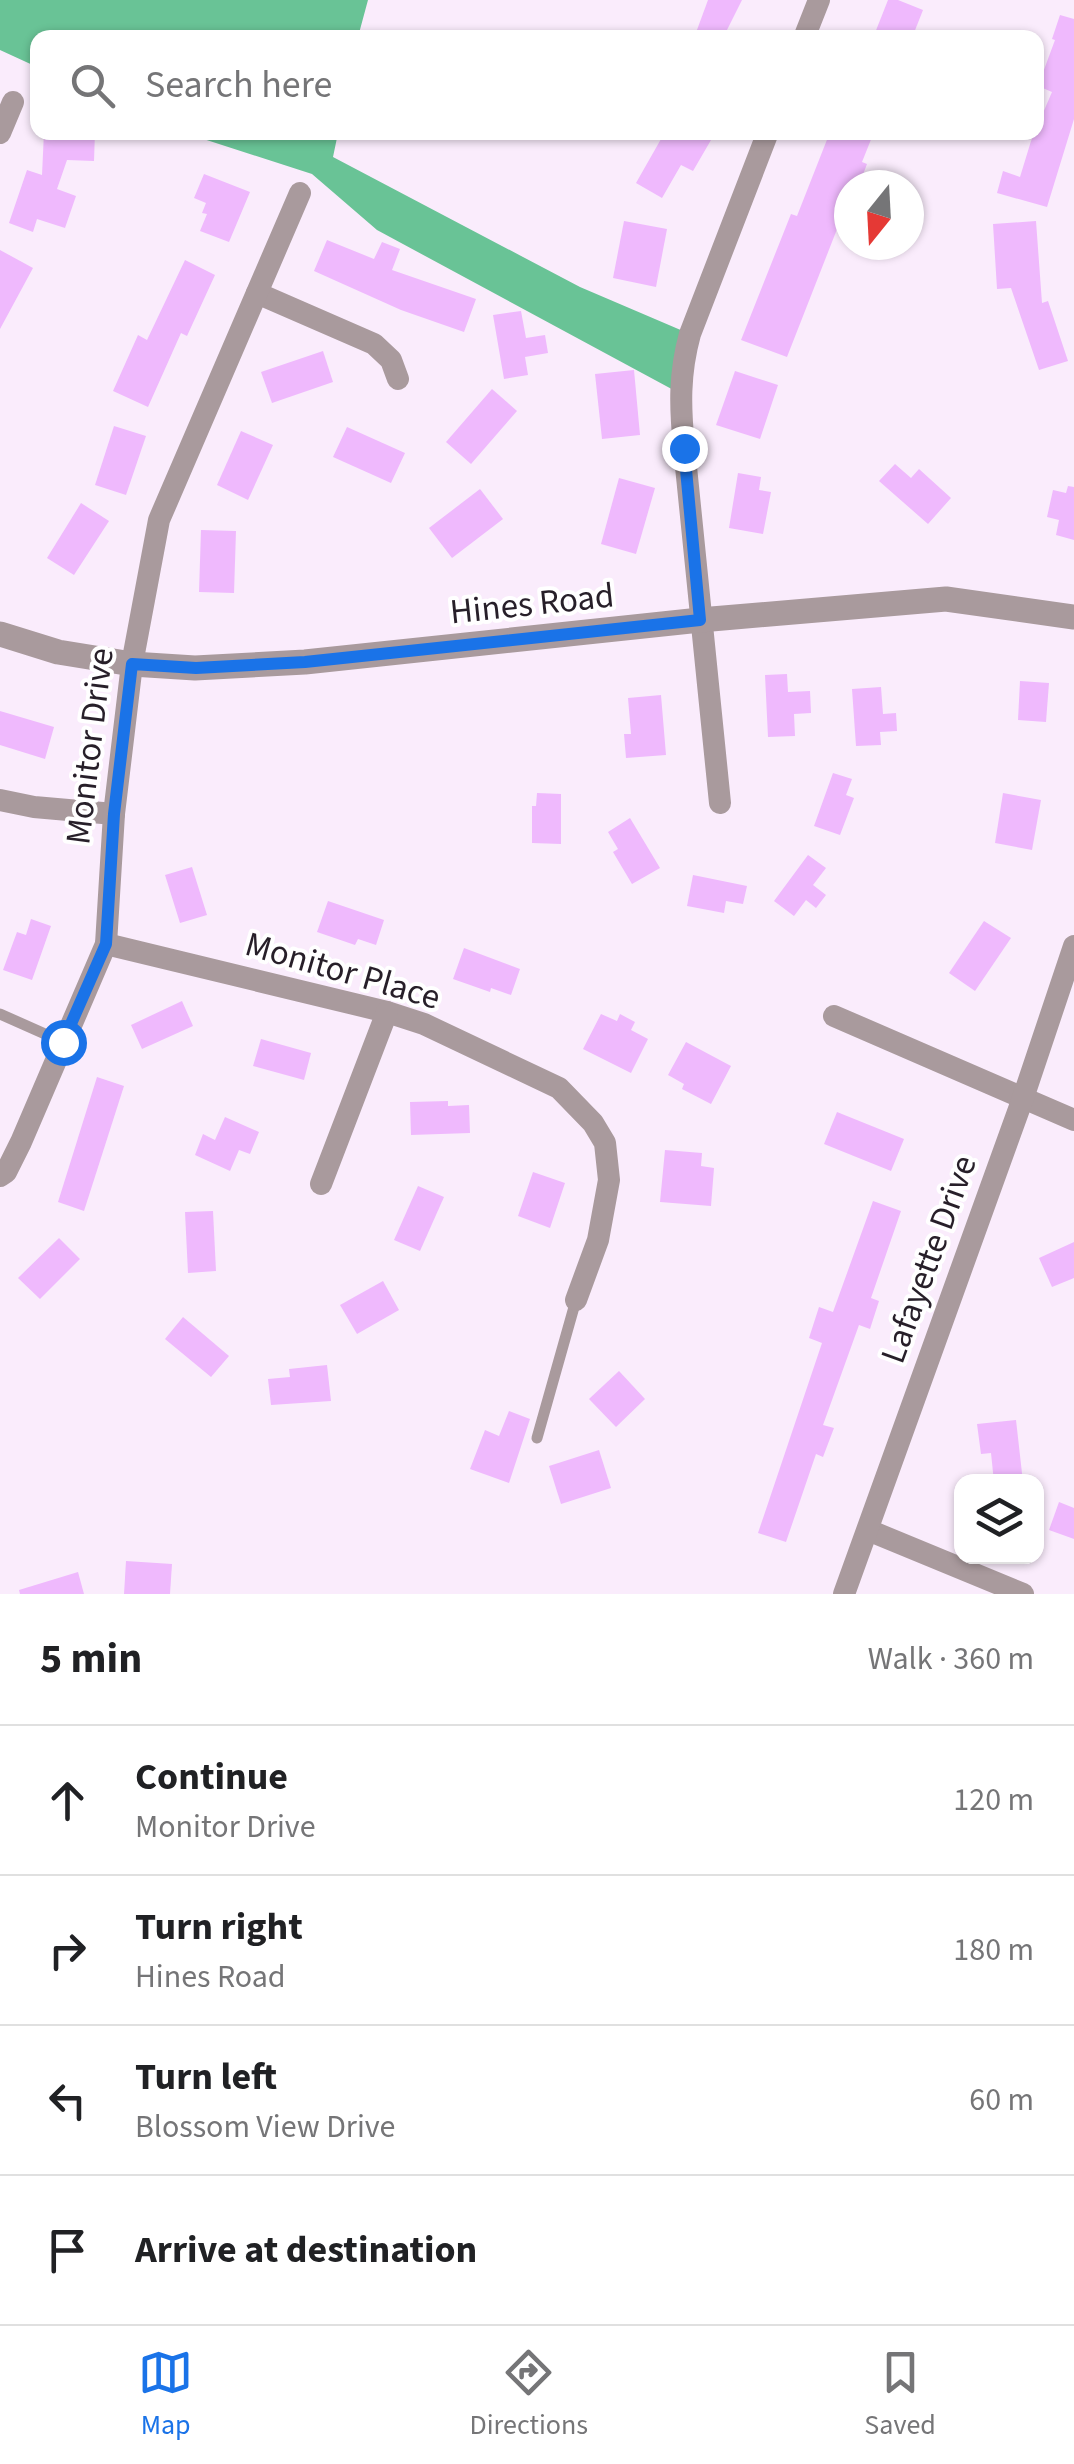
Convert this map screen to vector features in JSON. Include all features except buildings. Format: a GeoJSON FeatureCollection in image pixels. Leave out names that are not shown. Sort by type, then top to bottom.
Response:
{"type":"FeatureCollection","features":[{"type":"Feature","properties":{"kind":"street"},"geometry":{"type":"LineString","coordinates":[[807,30],[819,0]]}},
{"type":"Feature","properties":{"kind":"street"},"geometry":{"type":"LineString","coordinates":[[0,133],[13,102]]}},
{"type":"Feature","properties":{"kind":"street"},"geometry":{"type":"LineString","coordinates":[[720,802],[679,393],[680,369],[765,140]]}},
{"type":"Feature","properties":{"kind":"street","name":"Monitor Drive"},"geometry":{"type":"LineString","coordinates":[[0,1176],[6,1172],[11,1137],[63,1042],[106,944],[114,814],[132,664],[159,520],[300,192]]}},
{"type":"Feature","properties":{"kind":"street"},"geometry":{"type":"LineString","coordinates":[[256,294],[374,344],[391,360],[398,379]]}},
{"type":"Feature","properties":{"kind":"street","name":"Hines Road"},"geometry":{"type":"LineString","coordinates":[[0,634],[58,652],[132,664],[196,668],[305,662],[700,620],[946,599],[1074,617]]}},
{"type":"Feature","properties":{"kind":"street"},"geometry":{"type":"LineString","coordinates":[[0,800],[114,814]]}},
{"type":"Feature","properties":{"kind":"street","name":"Monitor Place"},"geometry":{"type":"LineString","coordinates":[[106,944],[387,1012],[424,1024],[559,1088],[605,1143],[609,1180],[598,1240],[576,1300]]}},
{"type":"Feature","properties":{"kind":"street","name":"Lafayette Drive"},"geometry":{"type":"LineString","coordinates":[[844,1594],[1074,946]]}},
{"type":"Feature","properties":{"kind":"street"},"geometry":{"type":"LineString","coordinates":[[321,1184],[387,1012]]}},
{"type":"Feature","properties":{"kind":"street"},"geometry":{"type":"LineString","coordinates":[[834,1016],[1074,1120]]}},
{"type":"Feature","properties":{"kind":"street"},"geometry":{"type":"LineString","coordinates":[[868,1530],[1023,1594]]}},
{"type":"Feature","properties":{"kind":"lane"},"geometry":{"type":"LineString","coordinates":[[0,1014],[63,1042]]}},
{"type":"Feature","properties":{"kind":"lane"},"geometry":{"type":"LineString","coordinates":[[538,1438],[576,1300]]}},
{"type":"Feature","properties":{"kind":"green space"},"geometry":{"type":"Polygon","coordinates":[[[0,0],[368,0],[360,30],[30,30],[30,64],[0,50],[0,0]]]}},
{"type":"Feature","properties":{"kind":"green space"},"geometry":{"type":"Polygon","coordinates":[[[207,140],[337,140],[333,157],[580,287],[690,334],[679,393],[377,230],[312,174],[207,140]]]}},
{"type":"Feature","properties":{"kind":"route"},"geometry":{"type":"LineString","coordinates":[[63,1042],[106,944],[114,814],[132,664],[196,668],[305,662],[700,620],[684,448]]}}]}
